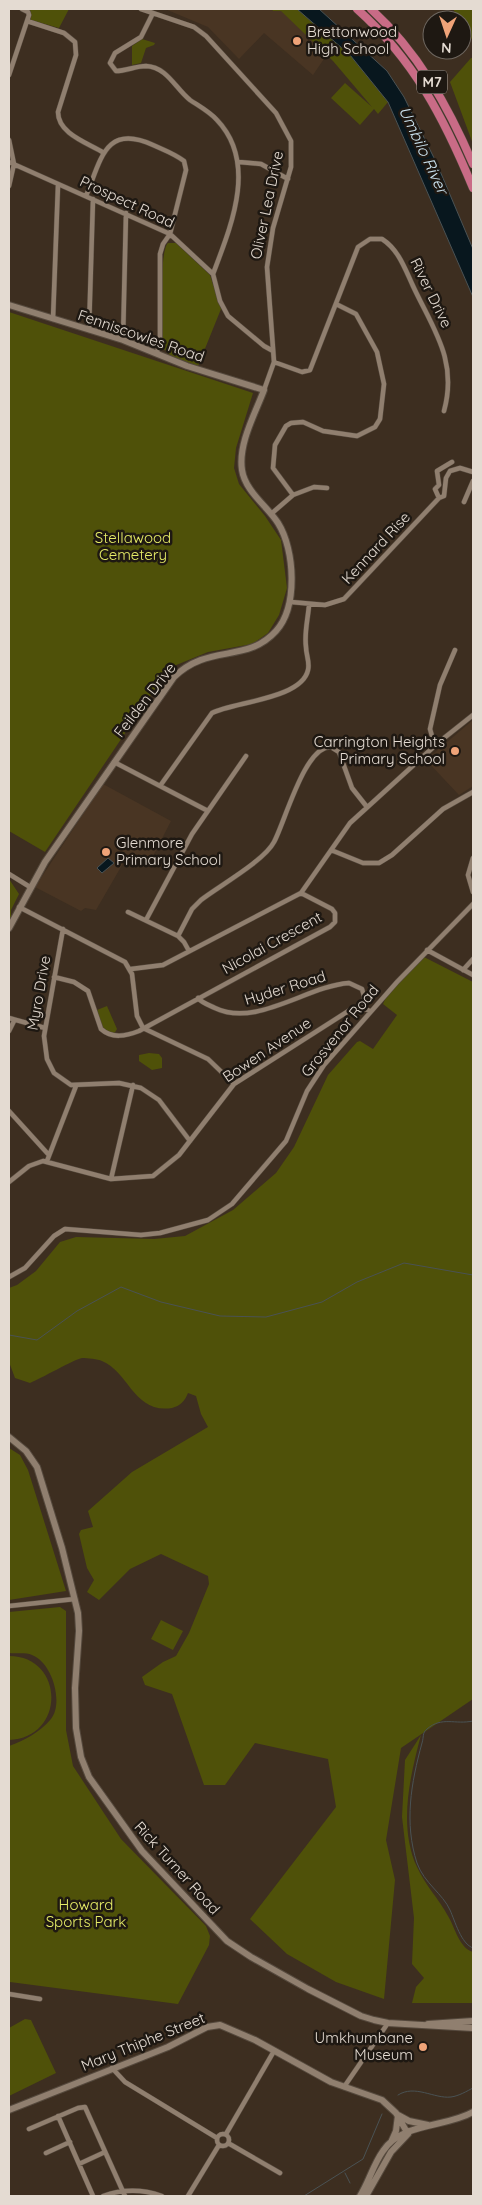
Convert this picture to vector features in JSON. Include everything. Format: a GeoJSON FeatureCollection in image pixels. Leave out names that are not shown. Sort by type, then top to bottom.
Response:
{"type":"FeatureCollection","features":[{"type":"Feature","properties":{"kind":"highway","name":"M7"},"geometry":{"type":"LineString","coordinates":[[357,9],[398,50],[432,99],[473,188]]}},
{"type":"Feature","properties":{"kind":"highway","name":"M7"},"geometry":{"type":"LineString","coordinates":[[371,9],[396,35],[425,71],[448,108],[473,164]]}},
{"type":"Feature","properties":{"kind":"street"},"geometry":{"type":"LineString","coordinates":[[9,75],[27,22],[28,12],[22,9]]}},
{"type":"Feature","properties":{"kind":"street","name":"Oliver Lea Drive"},"geometry":{"type":"LineString","coordinates":[[141,9],[199,30],[276,113],[292,141],[292,156],[288,179],[273,228],[267,268],[274,362],[264,390]]}},
{"type":"Feature","properties":{"kind":"street"},"geometry":{"type":"LineString","coordinates":[[153,13],[141,36],[112,57],[111,66],[118,71],[147,66],[164,72],[184,95],[218,120],[231,138],[239,162],[237,198],[213,274],[220,301],[228,316],[264,346],[273,351]]}},
{"type":"Feature","properties":{"kind":"street"},"geometry":{"type":"LineString","coordinates":[[27,22],[64,33],[75,42],[76,55],[58,112],[58,119],[64,129],[104,153]]}},
{"type":"Feature","properties":{"kind":"street"},"geometry":{"type":"LineString","coordinates":[[86,196],[104,153],[119,138],[132,137],[175,155],[184,161],[186,170],[170,234],[162,244],[160,254],[160,342],[157,352]]}},
{"type":"Feature","properties":{"kind":"street"},"geometry":{"type":"LineString","coordinates":[[9,140],[11,163],[9,186]]}},
{"type":"Feature","properties":{"kind":"street"},"geometry":{"type":"LineString","coordinates":[[239,162],[262,164],[288,179]]}},
{"type":"Feature","properties":{"kind":"street","name":"Prospect Road"},"geometry":{"type":"LineString","coordinates":[[11,163],[170,234],[213,274]]}},
{"type":"Feature","properties":{"kind":"street"},"geometry":{"type":"LineString","coordinates":[[54,319],[58,185]]}},
{"type":"Feature","properties":{"kind":"street"},"geometry":{"type":"LineString","coordinates":[[89,330],[93,199]]}},
{"type":"Feature","properties":{"kind":"street"},"geometry":{"type":"LineString","coordinates":[[123,340],[126,213]]}},
{"type":"Feature","properties":{"kind":"street","name":"River Drive"},"geometry":{"type":"LineString","coordinates":[[274,362],[302,372],[310,370],[358,247],[370,239],[384,240],[403,262],[436,328],[448,373],[444,411]]}},
{"type":"Feature","properties":{"kind":"street"},"geometry":{"type":"LineString","coordinates":[[292,495],[278,476],[274,468],[273,458],[279,435],[286,426],[291,423],[302,422],[323,431],[357,436],[375,427],[380,419],[384,384],[376,352],[356,314],[336,304]]}},
{"type":"Feature","properties":{"kind":"street","name":"Fenniscowles Road"},"geometry":{"type":"LineString","coordinates":[[9,305],[123,340],[157,352],[186,366],[264,390]]}},
{"type":"Feature","properties":{"kind":"street","name":"Feilden Drive"},"geometry":{"type":"LineString","coordinates":[[9,928],[45,862],[168,685],[182,669],[207,656],[242,651],[261,644],[282,625],[291,602],[288,546],[282,531],[271,514],[245,482],[241,469],[244,442],[264,390]]}},
{"type":"Feature","properties":{"kind":"street"},"geometry":{"type":"LineString","coordinates":[[442,497],[435,490],[440,480],[437,471],[452,462]]}},
{"type":"Feature","properties":{"kind":"street"},"geometry":{"type":"LineString","coordinates":[[442,497],[446,478],[450,471],[460,468],[473,472]]}},
{"type":"Feature","properties":{"kind":"street"},"geometry":{"type":"LineString","coordinates":[[464,502],[473,481]]}},
{"type":"Feature","properties":{"kind":"street"},"geometry":{"type":"LineString","coordinates":[[271,514],[292,495],[314,487],[327,488]]}},
{"type":"Feature","properties":{"kind":"street","name":"Kennard Rise"},"geometry":{"type":"LineString","coordinates":[[291,602],[309,605],[332,604],[344,599],[442,497]]}},
{"type":"Feature","properties":{"kind":"street"},"geometry":{"type":"LineString","coordinates":[[160,786],[212,713],[223,708],[266,699],[289,689],[306,676],[309,665],[306,640],[309,605]]}},
{"type":"Feature","properties":{"kind":"street"},"geometry":{"type":"LineString","coordinates":[[439,742],[432,736],[430,729],[440,685],[455,650]]}},
{"type":"Feature","properties":{"kind":"street"},"geometry":{"type":"LineString","coordinates":[[301,893],[350,823],[439,742],[473,715]]}},
{"type":"Feature","properties":{"kind":"street"},"geometry":{"type":"LineString","coordinates":[[178,936],[190,912],[200,900],[270,848],[296,788],[317,751],[328,746],[336,750],[352,788],[367,807]]}},
{"type":"Feature","properties":{"kind":"street"},"geometry":{"type":"LineString","coordinates":[[146,920],[187,843],[246,756]]}},
{"type":"Feature","properties":{"kind":"street"},"geometry":{"type":"LineString","coordinates":[[114,762],[208,811]]}},
{"type":"Feature","properties":{"kind":"street"},"geometry":{"type":"LineString","coordinates":[[331,850],[363,863],[384,861],[443,809],[473,792]]}},
{"type":"Feature","properties":{"kind":"street"},"geometry":{"type":"LineString","coordinates":[[473,858],[468,875],[473,892]]}},
{"type":"Feature","properties":{"kind":"street"},"geometry":{"type":"LineString","coordinates":[[9,874],[30,887]]}},
{"type":"Feature","properties":{"kind":"street","name":"Nicolai Crescent"},"geometry":{"type":"LineString","coordinates":[[54,977],[74,982],[88,991],[98,1024],[104,1032],[116,1036],[124,1035],[143,1028],[332,925],[336,916],[332,909],[301,893],[158,967],[139,966],[131,969]]}},
{"type":"Feature","properties":{"kind":"street","name":"Grosvenor Road"},"geometry":{"type":"LineString","coordinates":[[9,1277],[25,1268],[54,1236],[66,1230],[150,1234],[177,1230],[218,1215],[232,1204],[274,1158],[292,1130],[307,1090],[316,1074],[370,1011],[473,904]]}},
{"type":"Feature","properties":{"kind":"street"},"geometry":{"type":"LineString","coordinates":[[20,907],[119,959],[131,969],[136,1016],[143,1028],[208,1059],[234,1084]]}},
{"type":"Feature","properties":{"kind":"street"},"geometry":{"type":"LineString","coordinates":[[128,912],[178,936],[184,942],[188,951]]}},
{"type":"Feature","properties":{"kind":"street","name":"Myro Drive"},"geometry":{"type":"LineString","coordinates":[[63,929],[45,1028],[45,1052],[50,1067],[60,1079],[76,1086]]}},
{"type":"Feature","properties":{"kind":"street"},"geometry":{"type":"LineString","coordinates":[[427,950],[473,975]]}},
{"type":"Feature","properties":{"kind":"street"},"geometry":{"type":"LineString","coordinates":[[463,970],[473,959]]}},
{"type":"Feature","properties":{"kind":"street","name":"Hyder Road"},"geometry":{"type":"LineString","coordinates":[[198,998],[221,1012],[242,1014],[349,983],[362,989],[364,996],[363,1007]]}},
{"type":"Feature","properties":{"kind":"street"},"geometry":{"type":"LineString","coordinates":[[363,1007],[370,1011]]}},
{"type":"Feature","properties":{"kind":"street","name":"Bowen Avenue"},"geometry":{"type":"LineString","coordinates":[[47,1161],[111,1179],[153,1176],[179,1155],[234,1084],[350,1010],[363,1007]]}},
{"type":"Feature","properties":{"kind":"street"},"geometry":{"type":"LineString","coordinates":[[9,1018],[45,1028]]}},
{"type":"Feature","properties":{"kind":"street"},"geometry":{"type":"LineString","coordinates":[[9,1031],[14,1020]]}},
{"type":"Feature","properties":{"kind":"street"},"geometry":{"type":"LineString","coordinates":[[9,1182],[29,1166],[47,1161],[48,1154],[76,1086],[119,1083],[133,1085],[148,1092],[159,1100],[190,1141]]}},
{"type":"Feature","properties":{"kind":"street"},"geometry":{"type":"LineString","coordinates":[[111,1179],[133,1085]]}},
{"type":"Feature","properties":{"kind":"street"},"geometry":{"type":"LineString","coordinates":[[9,1112],[48,1154]]}},
{"type":"Feature","properties":{"kind":"street","name":"Rick Turner Road"},"geometry":{"type":"LineString","coordinates":[[9,1437],[26,1451],[37,1466],[75,1599],[79,1631],[75,1688],[80,1752],[89,1777],[138,1845],[215,1930],[239,1950],[342,2007],[361,2016],[388,2023],[473,2028]]}},
{"type":"Feature","properties":{"kind":"street"},"geometry":{"type":"LineString","coordinates":[[9,1606],[75,1599]]}},
{"type":"Feature","properties":{"kind":"street"},"geometry":{"type":"LineString","coordinates":[[9,1994],[40,1998]]}},
{"type":"Feature","properties":{"kind":"street","name":"Rick Turner Road"},"geometry":{"type":"LineString","coordinates":[[426,2024],[473,2021]]}},
{"type":"Feature","properties":{"kind":"street"},"geometry":{"type":"LineString","coordinates":[[344,2087],[388,2023]]}},
{"type":"Feature","properties":{"kind":"street","name":"Mary Thiphe Street"},"geometry":{"type":"LineString","coordinates":[[9,2110],[216,2025],[231,2028],[302,2067],[344,2087],[379,2099],[398,2115],[408,2134]]}},
{"type":"Feature","properties":{"kind":"street"},"geometry":{"type":"LineString","coordinates":[[226,2134],[274,2051]]}},
{"type":"Feature","properties":{"kind":"street"},"geometry":{"type":"LineString","coordinates":[[112,2068],[125,2082],[217,2138],[219,2145],[188,2196]]}},
{"type":"Feature","properties":{"kind":"street"},"geometry":{"type":"LineString","coordinates":[[29,2129],[85,2107],[124,2196]]}},
{"type":"Feature","properties":{"kind":"street"},"geometry":{"type":"LineString","coordinates":[[390,2143],[432,2125],[453,2121],[473,2112]]}},
{"type":"Feature","properties":{"kind":"street"},"geometry":{"type":"LineString","coordinates":[[360,2196],[383,2151],[390,2143],[396,2130],[398,2115],[409,2121],[432,2125]]}},
{"type":"Feature","properties":{"kind":"street"},"geometry":{"type":"LineString","coordinates":[[58,2116],[93,2196]]}},
{"type":"Feature","properties":{"kind":"street"},"geometry":{"type":"LineString","coordinates":[[217,2138],[219,2134],[226,2134]]}},
{"type":"Feature","properties":{"kind":"street"},"geometry":{"type":"LineString","coordinates":[[226,2134],[229,2138],[228,2143]]}},
{"type":"Feature","properties":{"kind":"street"},"geometry":{"type":"LineString","coordinates":[[366,2196],[388,2156],[408,2134]]}},
{"type":"Feature","properties":{"kind":"street"},"geometry":{"type":"LineString","coordinates":[[46,2153],[70,2142]]}},
{"type":"Feature","properties":{"kind":"street"},"geometry":{"type":"LineString","coordinates":[[219,2145],[224,2146],[228,2143]]}},
{"type":"Feature","properties":{"kind":"street"},"geometry":{"type":"LineString","coordinates":[[228,2143],[280,2173]]}},
{"type":"Feature","properties":{"kind":"street"},"geometry":{"type":"LineString","coordinates":[[79,2164],[106,2152]]}},
{"type":"Feature","properties":{"kind":"street"},"geometry":{"type":"LineString","coordinates":[[103,2196],[122,2191],[142,2191],[162,2196]]}},
{"type":"Feature","properties":{"kind":"shaded area","name":"Brettonwood High School"},"geometry":{"type":"Polygon","coordinates":[[[165,9],[285,9],[330,50],[313,75],[264,33],[239,59],[208,27],[165,9]]]}},
{"type":"Feature","properties":{"kind":"shaded area","name":"Carrington Heights Primary School"},"geometry":{"type":"Polygon","coordinates":[[[473,720],[473,786],[459,795],[426,760],[473,720]]]}},
{"type":"Feature","properties":{"kind":"shaded area","name":"Glenmore Primary School"},"geometry":{"type":"Polygon","coordinates":[[[103,784],[171,821],[150,862],[125,860],[96,910],[85,908],[81,911],[35,887],[103,784]]]}},
{"type":"Feature","properties":{"kind":"green space"},"geometry":{"type":"Polygon","coordinates":[[[29,9],[69,9],[59,28],[31,20],[29,9]]]}},
{"type":"Feature","properties":{"kind":"green space"},"geometry":{"type":"Polygon","coordinates":[[[272,9],[297,9],[350,55],[388,102],[378,114],[374,109],[360,125],[331,98],[345,83],[372,107],[333,61],[281,11],[273,11],[272,9]]]}},
{"type":"Feature","properties":{"kind":"green space"},"geometry":{"type":"Polygon","coordinates":[[[473,9],[473,41],[472,10],[454,10],[473,9]]]}},
{"type":"Feature","properties":{"kind":"green space"},"geometry":{"type":"Polygon","coordinates":[[[142,39],[155,43],[146,48],[141,63],[132,65],[132,46],[142,39]]]}},
{"type":"Feature","properties":{"kind":"green space"},"geometry":{"type":"Polygon","coordinates":[[[473,58],[473,144],[450,82],[473,58]]]}},
{"type":"Feature","properties":{"kind":"green space"},"geometry":{"type":"Polygon","coordinates":[[[168,243],[176,243],[210,275],[221,309],[198,366],[172,357],[164,349],[162,276],[165,249],[168,243]]]}},
{"type":"Feature","properties":{"kind":"green space","name":"Stellawood Cemetery"},"geometry":{"type":"Polygon","coordinates":[[[9,312],[253,393],[236,448],[234,468],[239,484],[265,516],[281,540],[287,588],[279,615],[268,633],[252,644],[208,652],[169,668],[45,852],[9,831],[9,312]]]}},
{"type":"Feature","properties":{"kind":"green space"},"geometry":{"type":"Polygon","coordinates":[[[9,879],[19,894],[11,910],[9,925],[9,879]]]}},
{"type":"Feature","properties":{"kind":"green space"},"geometry":{"type":"Polygon","coordinates":[[[424,957],[473,982],[473,1699],[401,1748],[386,1840],[395,1880],[384,1999],[336,1982],[287,1954],[250,1919],[336,1807],[328,1759],[255,1743],[225,1785],[204,1785],[172,1694],[145,1685],[142,1677],[163,1662],[176,1656],[189,1633],[209,1584],[208,1576],[161,1554],[130,1569],[99,1600],[87,1592],[94,1580],[87,1568],[79,1534],[81,1530],[93,1527],[88,1511],[132,1472],[208,1427],[201,1414],[196,1396],[188,1393],[182,1403],[172,1408],[159,1408],[149,1405],[140,1399],[111,1366],[100,1360],[89,1358],[78,1359],[30,1383],[15,1378],[9,1362],[9,1288],[17,1285],[36,1271],[60,1242],[76,1237],[154,1239],[185,1236],[233,1210],[276,1173],[294,1147],[328,1075],[357,1042],[360,1041],[373,1049],[397,1015],[383,1004],[387,995],[424,957]]]}},
{"type":"Feature","properties":{"kind":"green space"},"geometry":{"type":"Polygon","coordinates":[[[107,1006],[117,1029],[114,1034],[103,1028],[99,1019],[97,1010],[107,1006]]]}},
{"type":"Feature","properties":{"kind":"green space"},"geometry":{"type":"Polygon","coordinates":[[[159,1054],[162,1058],[162,1068],[152,1070],[139,1061],[139,1055],[159,1054]]]}},
{"type":"Feature","properties":{"kind":"green space"},"geometry":{"type":"Polygon","coordinates":[[[9,1448],[20,1455],[28,1470],[66,1591],[9,1600],[9,1448]]]}},
{"type":"Feature","properties":{"kind":"green space","name":"Howard Sports Park"},"geometry":{"type":"Polygon","coordinates":[[[60,1607],[66,1611],[66,1730],[73,1766],[121,1839],[206,1926],[210,1936],[209,1945],[178,2004],[10,1982],[9,1746],[37,1732],[51,1719],[55,1712],[56,1694],[50,1674],[39,1659],[30,1654],[9,1653],[9,1612],[60,1607]]]}},
{"type":"Feature","properties":{"kind":"green space"},"geometry":{"type":"Polygon","coordinates":[[[161,1620],[183,1631],[173,1650],[151,1639],[161,1620]]]}},
{"type":"Feature","properties":{"kind":"green space"},"geometry":{"type":"Polygon","coordinates":[[[9,1656],[27,1660],[41,1669],[49,1682],[51,1697],[49,1713],[41,1726],[28,1736],[9,1740],[9,1656]]]}},
{"type":"Feature","properties":{"kind":"green space"},"geometry":{"type":"Polygon","coordinates":[[[421,1735],[413,1767],[408,1801],[408,1835],[411,1851],[420,1874],[451,1921],[461,1942],[468,1950],[473,1952],[473,2003],[412,2003],[416,1987],[424,1978],[412,1964],[414,1918],[402,1817],[405,1760],[421,1735]]]}},
{"type":"Feature","properties":{"kind":"green space"},"geometry":{"type":"Polygon","coordinates":[[[25,2019],[31,2020],[56,2073],[9,2096],[9,2028],[25,2019]]]}},
{"type":"Feature","properties":{"kind":"water","name":"Umbilo River"},"geometry":{"type":"Polygon","coordinates":[[[297,9],[319,9],[387,71],[404,97],[437,164],[473,249],[473,297],[388,102],[350,55],[297,9]]]}},
{"type":"Feature","properties":{"kind":"water"},"geometry":{"type":"Polygon","coordinates":[[[108,858],[114,863],[102,873],[97,868],[108,858]]]}},
{"type":"Feature","properties":{"kind":"waterway"},"geometry":{"type":"LineString","coordinates":[[9,1335],[37,1340],[77,1311],[121,1287],[161,1302],[220,1316],[266,1317],[322,1302],[357,1282],[404,1263],[473,1275]]}},
{"type":"Feature","properties":{"kind":"waterway"},"geometry":{"type":"LineString","coordinates":[[473,1721],[438,1723],[424,1732],[410,1803],[413,1848],[420,1870],[447,1904],[465,1942],[473,1948]]}},
{"type":"Feature","properties":{"kind":"waterway"},"geometry":{"type":"LineString","coordinates":[[398,2095],[404,2092],[418,2091],[451,2097],[460,2095],[473,2088]]}},
{"type":"Feature","properties":{"kind":"waterway"},"geometry":{"type":"LineString","coordinates":[[304,2196],[363,2159],[382,2114]]}},
{"type":"Feature","properties":{"kind":"waterway"},"geometry":{"type":"LineString","coordinates":[[345,2173],[350,2183]]}},
{"type":"Feature","properties":{"kind":"place","name":"Brettonwood High School"},"geometry":{"type":"Point","coordinates":[297,41]}},
{"type":"Feature","properties":{"kind":"place","name":"Carrington Heights Primary School"},"geometry":{"type":"Point","coordinates":[455,751]}},
{"type":"Feature","properties":{"kind":"place","name":"Glenmore Primary School"},"geometry":{"type":"Point","coordinates":[106,852]}},
{"type":"Feature","properties":{"kind":"place","name":"Umkhumbane Museum"},"geometry":{"type":"Point","coordinates":[423,2047]}}]}
